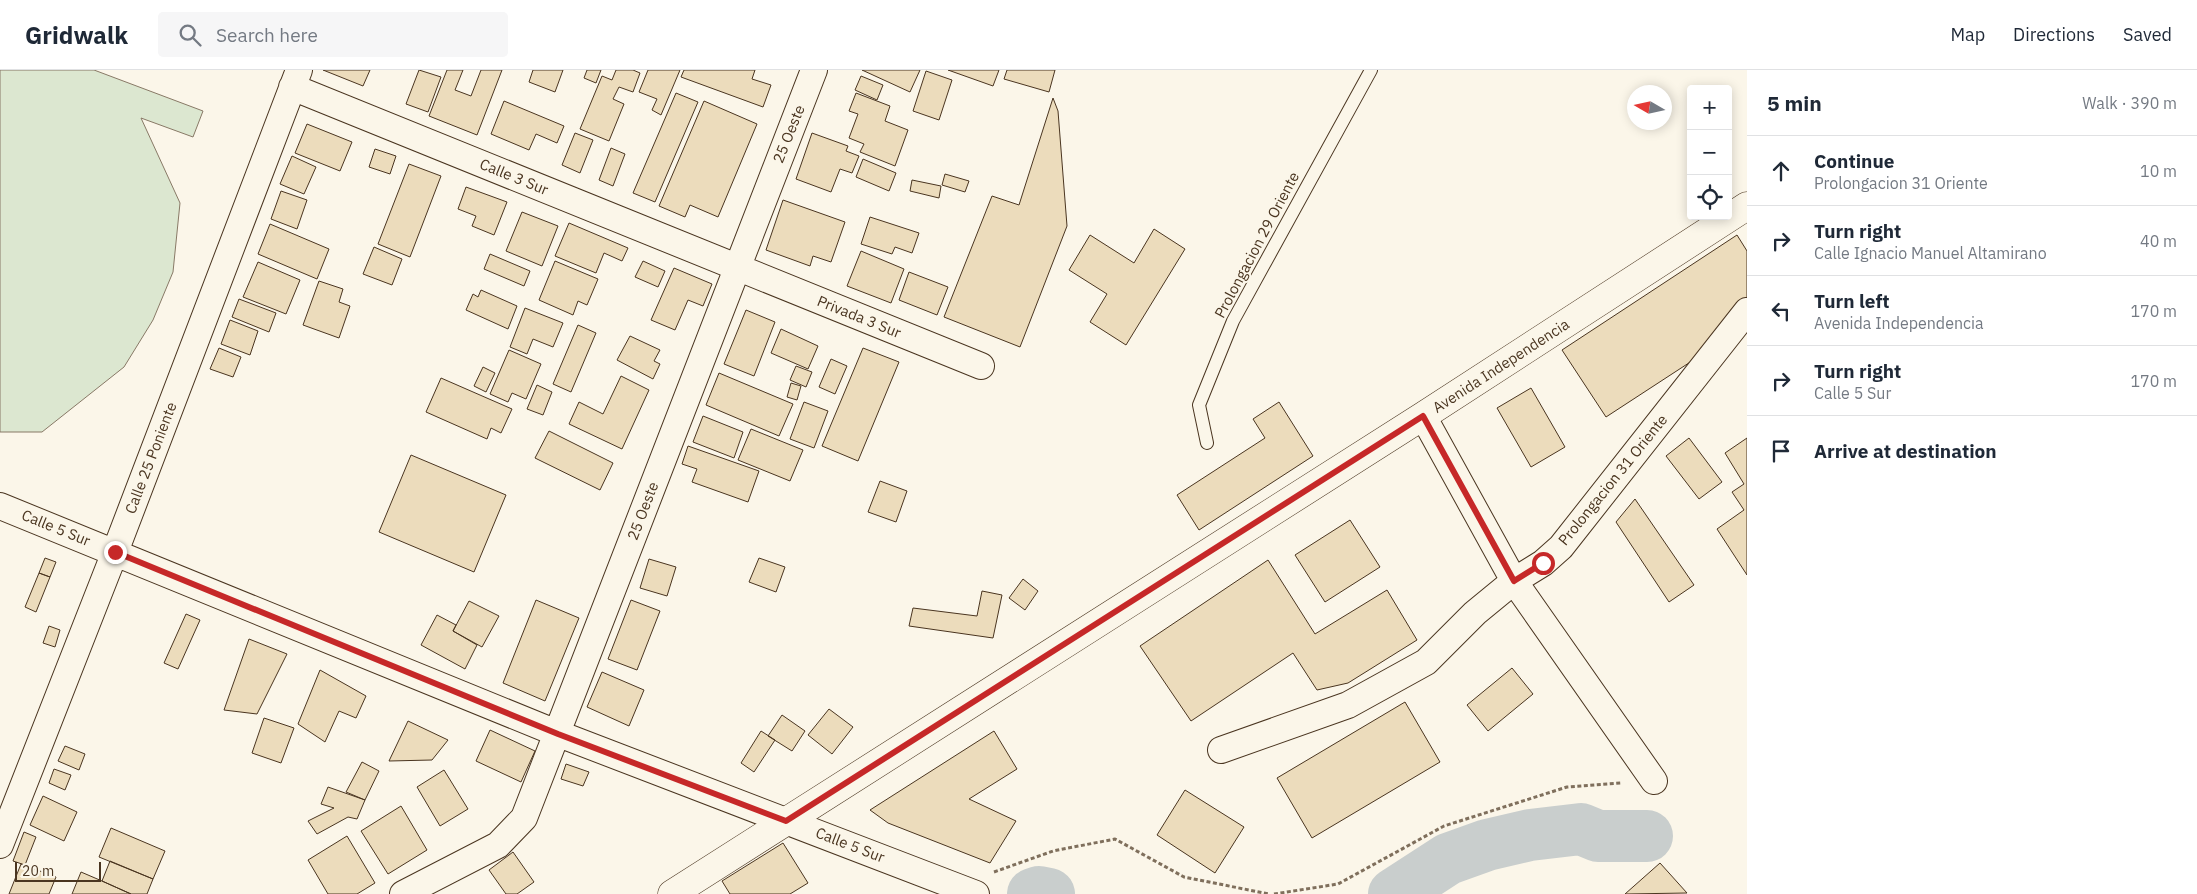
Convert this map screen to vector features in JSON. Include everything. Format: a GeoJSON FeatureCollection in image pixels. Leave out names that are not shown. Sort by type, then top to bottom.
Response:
{"type":"FeatureCollection","features":[{"type":"Feature","properties":{"kind":"street","name":"25 Oeste"},"geometry":{"type":"LineString","coordinates":[[403,894],[498,845],[524,818],[814,70]]}},
{"type":"Feature","properties":{"kind":"street","name":"Calle 3 Sur"},"geometry":{"type":"LineString","coordinates":[[295,79],[736,268]]}},
{"type":"Feature","properties":{"kind":"street","name":"Calle 25 Poniente"},"geometry":{"type":"LineString","coordinates":[[0,845],[115,552],[295,79]]}},
{"type":"Feature","properties":{"kind":"street","name":"Avenida Independencia"},"geometry":{"type":"LineString","coordinates":[[672,894],[1423,416],[1747,206]]}},
{"type":"Feature","properties":{"kind":"street","name":"Privada 3 Sur"},"geometry":{"type":"LineString","coordinates":[[736,268],[981,366]]}},
{"type":"Feature","properties":{"kind":"street","name":"Prolongacion 31 Oriente"},"geometry":{"type":"LineString","coordinates":[[1221,750],[1348,705],[1426,662],[1475,613],[1514,581],[1543,563],[1561,547],[1747,311]]}},
{"type":"Feature","properties":{"kind":"street"},"geometry":{"type":"LineString","coordinates":[[1423,416],[1514,581],[1654,781]]}},
{"type":"Feature","properties":{"kind":"street","name":"Calle 5 Sur"},"geometry":{"type":"LineString","coordinates":[[0,506],[558,734],[966,890]]}},
{"type":"Feature","properties":{"kind":"lane","name":"Prolongacion 29 Oriente"},"geometry":{"type":"LineString","coordinates":[[1207,443],[1199,405],[1233,321],[1370,70]]}},
{"type":"Feature","properties":{"kind":"path"},"geometry":{"type":"LineString","coordinates":[[1274,894],[1338,884],[1444,826],[1567,787],[1654,781]]}},
{"type":"Feature","properties":{"kind":"path"},"geometry":{"type":"LineString","coordinates":[[966,890],[1054,851],[1115,839],[1184,877],[1269,894]]}},
{"type":"Feature","properties":{"kind":"green space"},"geometry":{"type":"Polygon","coordinates":[[[0,70],[94,70],[203,111],[193,137],[141,118],[180,203],[173,272],[153,320],[124,367],[42,432],[0,432],[0,70]]]}},
{"type":"Feature","properties":{"kind":"building"},"geometry":{"type":"Polygon","coordinates":[[[323,70],[370,70],[363,86],[323,70]]]}},
{"type":"Feature","properties":{"kind":"building"},"geometry":{"type":"Polygon","coordinates":[[[419,70],[441,77],[428,112],[406,104],[419,70]]]}},
{"type":"Feature","properties":{"kind":"building"},"geometry":{"type":"Polygon","coordinates":[[[447,70],[463,70],[455,90],[471,96],[481,70],[502,70],[477,135],[429,116],[447,70]]]}},
{"type":"Feature","properties":{"kind":"building"},"geometry":{"type":"Polygon","coordinates":[[[533,70],[563,70],[555,92],[529,82],[533,70]]]}},
{"type":"Feature","properties":{"kind":"building"},"geometry":{"type":"Polygon","coordinates":[[[587,70],[601,70],[596,83],[584,78],[587,70]]]}},
{"type":"Feature","properties":{"kind":"building"},"geometry":{"type":"Polygon","coordinates":[[[616,70],[633,70],[640,73],[633,92],[619,87],[613,99],[624,104],[609,141],[580,129],[602,76],[612,80],[616,70]]]}},
{"type":"Feature","properties":{"kind":"building"},"geometry":{"type":"Polygon","coordinates":[[[648,70],[680,70],[661,115],[652,110],[657,99],[639,92],[648,70]]]}},
{"type":"Feature","properties":{"kind":"building"},"geometry":{"type":"Polygon","coordinates":[[[684,70],[755,70],[752,79],[771,85],[763,107],[681,77],[684,70]]]}},
{"type":"Feature","properties":{"kind":"building"},"geometry":{"type":"Polygon","coordinates":[[[862,70],[920,70],[910,92],[862,70]]]}},
{"type":"Feature","properties":{"kind":"building"},"geometry":{"type":"Polygon","coordinates":[[[948,70],[999,70],[993,86],[948,70]]]}},
{"type":"Feature","properties":{"kind":"building"},"geometry":{"type":"Polygon","coordinates":[[[1007,70],[1055,70],[1049,92],[1004,79],[1007,70]]]}},
{"type":"Feature","properties":{"kind":"building"},"geometry":{"type":"Polygon","coordinates":[[[926,71],[952,80],[939,120],[913,111],[926,71]]]}},
{"type":"Feature","properties":{"kind":"building"},"geometry":{"type":"Polygon","coordinates":[[[861,76],[883,85],[877,100],[855,90],[861,76]]]}},
{"type":"Feature","properties":{"kind":"building"},"geometry":{"type":"Polygon","coordinates":[[[676,93],[698,102],[655,202],[633,193],[676,93]]]}},
{"type":"Feature","properties":{"kind":"building"},"geometry":{"type":"Polygon","coordinates":[[[856,93],[890,106],[885,121],[908,130],[895,166],[860,152],[864,144],[849,138],[858,114],[849,111],[856,93]]]}},
{"type":"Feature","properties":{"kind":"building"},"geometry":{"type":"Polygon","coordinates":[[[1053,98],[1058,111],[1067,226],[1020,347],[944,317],[992,196],[1019,205],[1053,98]]]}},
{"type":"Feature","properties":{"kind":"building"},"geometry":{"type":"Polygon","coordinates":[[[504,101],[564,126],[557,143],[536,134],[529,150],[491,134],[504,101]]]}},
{"type":"Feature","properties":{"kind":"building"},"geometry":{"type":"Polygon","coordinates":[[[704,101],[757,124],[718,217],[690,205],[685,217],[659,206],[704,101]]]}},
{"type":"Feature","properties":{"kind":"building"},"geometry":{"type":"Polygon","coordinates":[[[307,124],[352,142],[340,171],[295,153],[307,124]]]}},
{"type":"Feature","properties":{"kind":"building"},"geometry":{"type":"Polygon","coordinates":[[[575,133],[593,140],[580,173],[562,165],[575,133]]]}},
{"type":"Feature","properties":{"kind":"building"},"geometry":{"type":"Polygon","coordinates":[[[812,133],[848,146],[846,151],[859,156],[852,173],[840,169],[831,192],[796,179],[812,133]]]}},
{"type":"Feature","properties":{"kind":"building"},"geometry":{"type":"Polygon","coordinates":[[[611,148],[625,154],[613,186],[599,180],[611,148]]]}},
{"type":"Feature","properties":{"kind":"building"},"geometry":{"type":"Polygon","coordinates":[[[375,149],[396,156],[390,174],[369,167],[375,149]]]}},
{"type":"Feature","properties":{"kind":"building"},"geometry":{"type":"Polygon","coordinates":[[[292,156],[316,167],[304,194],[280,184],[292,156]]]}},
{"type":"Feature","properties":{"kind":"building"},"geometry":{"type":"Polygon","coordinates":[[[863,159],[896,173],[889,191],[856,177],[863,159]]]}},
{"type":"Feature","properties":{"kind":"building"},"geometry":{"type":"Polygon","coordinates":[[[409,164],[441,176],[410,257],[378,244],[409,164]]]}},
{"type":"Feature","properties":{"kind":"building"},"geometry":{"type":"Polygon","coordinates":[[[945,174],[969,181],[965,192],[942,185],[945,174]]]}},
{"type":"Feature","properties":{"kind":"building"},"geometry":{"type":"Polygon","coordinates":[[[912,180],[941,186],[939,198],[910,191],[912,180]]]}},
{"type":"Feature","properties":{"kind":"building"},"geometry":{"type":"Polygon","coordinates":[[[466,187],[507,202],[494,235],[472,226],[476,216],[458,209],[466,187]]]}},
{"type":"Feature","properties":{"kind":"building"},"geometry":{"type":"Polygon","coordinates":[[[281,191],[307,200],[297,229],[271,219],[281,191]]]}},
{"type":"Feature","properties":{"kind":"building"},"geometry":{"type":"Polygon","coordinates":[[[783,200],[845,222],[831,262],[813,256],[810,266],[766,250],[783,200]]]}},
{"type":"Feature","properties":{"kind":"building"},"geometry":{"type":"Polygon","coordinates":[[[522,212],[558,226],[542,266],[506,251],[522,212]]]}},
{"type":"Feature","properties":{"kind":"building"},"geometry":{"type":"Polygon","coordinates":[[[870,217],[919,233],[912,253],[895,247],[892,254],[861,244],[870,217]]]}},
{"type":"Feature","properties":{"kind":"building"},"geometry":{"type":"Polygon","coordinates":[[[569,223],[628,248],[622,261],[604,253],[596,273],[555,256],[569,223]]]}},
{"type":"Feature","properties":{"kind":"building"},"geometry":{"type":"Polygon","coordinates":[[[270,224],[329,249],[317,279],[258,254],[270,224]]]}},
{"type":"Feature","properties":{"kind":"building"},"geometry":{"type":"Polygon","coordinates":[[[1154,229],[1185,249],[1126,345],[1090,322],[1107,294],[1069,270],[1090,235],[1134,263],[1154,229]]]}},
{"type":"Feature","properties":{"kind":"building"},"geometry":{"type":"Polygon","coordinates":[[[1737,235],[1747,251],[1747,297],[1698,357],[1606,417],[1562,350],[1737,235]]]}},
{"type":"Feature","properties":{"kind":"building"},"geometry":{"type":"Polygon","coordinates":[[[374,247],[402,259],[392,285],[363,274],[374,247]]]}},
{"type":"Feature","properties":{"kind":"building"},"geometry":{"type":"Polygon","coordinates":[[[861,251],[904,269],[891,303],[847,286],[861,251]]]}},
{"type":"Feature","properties":{"kind":"building"},"geometry":{"type":"Polygon","coordinates":[[[490,254],[530,271],[524,286],[484,269],[490,254]]]}},
{"type":"Feature","properties":{"kind":"building"},"geometry":{"type":"Polygon","coordinates":[[[555,261],[598,279],[587,305],[578,301],[573,315],[539,300],[555,261]]]}},
{"type":"Feature","properties":{"kind":"building"},"geometry":{"type":"Polygon","coordinates":[[[643,261],[665,271],[658,287],[635,277],[643,261]]]}},
{"type":"Feature","properties":{"kind":"building"},"geometry":{"type":"Polygon","coordinates":[[[258,262],[300,280],[286,314],[243,297],[258,262]]]}},
{"type":"Feature","properties":{"kind":"building"},"geometry":{"type":"Polygon","coordinates":[[[674,268],[712,284],[703,306],[688,300],[675,330],[651,320],[674,268]]]}},
{"type":"Feature","properties":{"kind":"building"},"geometry":{"type":"Polygon","coordinates":[[[909,272],[948,287],[937,315],[899,300],[909,272]]]}},
{"type":"Feature","properties":{"kind":"building"},"geometry":{"type":"Polygon","coordinates":[[[319,281],[343,289],[339,302],[350,306],[339,338],[303,325],[319,281]]]}},
{"type":"Feature","properties":{"kind":"building"},"geometry":{"type":"Polygon","coordinates":[[[481,290],[517,306],[508,329],[466,310],[473,294],[478,297],[481,290]]]}},
{"type":"Feature","properties":{"kind":"building"},"geometry":{"type":"Polygon","coordinates":[[[239,299],[276,313],[269,332],[232,317],[239,299]]]}},
{"type":"Feature","properties":{"kind":"building"},"geometry":{"type":"Polygon","coordinates":[[[525,308],[563,323],[553,347],[533,339],[527,354],[510,347],[525,308]]]}},
{"type":"Feature","properties":{"kind":"building"},"geometry":{"type":"Polygon","coordinates":[[[746,310],[775,322],[754,376],[724,364],[746,310]]]}},
{"type":"Feature","properties":{"kind":"building"},"geometry":{"type":"Polygon","coordinates":[[[230,320],[258,331],[250,355],[221,344],[230,320]]]}},
{"type":"Feature","properties":{"kind":"building"},"geometry":{"type":"Polygon","coordinates":[[[578,325],[596,333],[571,392],[553,384],[578,325]]]}},
{"type":"Feature","properties":{"kind":"building"},"geometry":{"type":"Polygon","coordinates":[[[781,329],[818,346],[808,369],[771,353],[781,329]]]}},
{"type":"Feature","properties":{"kind":"building"},"geometry":{"type":"Polygon","coordinates":[[[630,336],[660,350],[654,361],[660,364],[653,379],[617,360],[630,336]]]}},
{"type":"Feature","properties":{"kind":"building"},"geometry":{"type":"Polygon","coordinates":[[[219,348],[241,357],[233,377],[210,369],[219,348]]]}},
{"type":"Feature","properties":{"kind":"building"},"geometry":{"type":"Polygon","coordinates":[[[863,348],[899,362],[858,461],[822,446],[863,348]]]}},
{"type":"Feature","properties":{"kind":"building"},"geometry":{"type":"Polygon","coordinates":[[[509,350],[541,364],[526,399],[512,393],[508,402],[490,394],[509,350]]]}},
{"type":"Feature","properties":{"kind":"building"},"geometry":{"type":"Polygon","coordinates":[[[831,359],[847,366],[835,394],[819,387],[831,359]]]}},
{"type":"Feature","properties":{"kind":"building"},"geometry":{"type":"Polygon","coordinates":[[[796,366],[812,372],[806,387],[790,380],[796,366]]]}},
{"type":"Feature","properties":{"kind":"building"},"geometry":{"type":"Polygon","coordinates":[[[483,367],[495,373],[486,392],[474,386],[483,367]]]}},
{"type":"Feature","properties":{"kind":"building"},"geometry":{"type":"Polygon","coordinates":[[[719,373],[793,404],[779,436],[706,405],[719,373]]]}},
{"type":"Feature","properties":{"kind":"building"},"geometry":{"type":"Polygon","coordinates":[[[621,376],[649,390],[622,449],[569,424],[579,402],[603,414],[621,376]]]}},
{"type":"Feature","properties":{"kind":"building"},"geometry":{"type":"Polygon","coordinates":[[[441,378],[512,409],[501,433],[491,428],[487,439],[426,412],[441,378]]]}},
{"type":"Feature","properties":{"kind":"building"},"geometry":{"type":"Polygon","coordinates":[[[791,383],[801,386],[797,400],[787,397],[791,383]]]}},
{"type":"Feature","properties":{"kind":"building"},"geometry":{"type":"Polygon","coordinates":[[[537,385],[552,392],[543,415],[527,409],[537,385]]]}},
{"type":"Feature","properties":{"kind":"building"},"geometry":{"type":"Polygon","coordinates":[[[1531,388],[1565,447],[1531,467],[1497,408],[1531,388]]]}},
{"type":"Feature","properties":{"kind":"building"},"geometry":{"type":"Polygon","coordinates":[[[804,402],[828,411],[814,448],[790,439],[804,402]]]}},
{"type":"Feature","properties":{"kind":"building"},"geometry":{"type":"Polygon","coordinates":[[[1279,402],[1313,456],[1199,530],[1177,495],[1265,438],[1253,419],[1279,402]]]}},
{"type":"Feature","properties":{"kind":"building"},"geometry":{"type":"Polygon","coordinates":[[[703,416],[743,432],[734,458],[693,442],[703,416]]]}},
{"type":"Feature","properties":{"kind":"building"},"geometry":{"type":"Polygon","coordinates":[[[751,429],[803,450],[790,481],[738,460],[751,429]]]}},
{"type":"Feature","properties":{"kind":"building"},"geometry":{"type":"Polygon","coordinates":[[[549,431],[613,463],[600,490],[535,458],[549,431]]]}},
{"type":"Feature","properties":{"kind":"building"},"geometry":{"type":"Polygon","coordinates":[[[1689,438],[1722,482],[1699,499],[1666,456],[1689,438]]]}},
{"type":"Feature","properties":{"kind":"building"},"geometry":{"type":"Polygon","coordinates":[[[1747,438],[1747,575],[1717,529],[1744,510],[1732,492],[1744,484],[1725,453],[1747,438]]]}},
{"type":"Feature","properties":{"kind":"building"},"geometry":{"type":"Polygon","coordinates":[[[688,446],[759,471],[748,502],[692,482],[697,469],[682,464],[688,446]]]}},
{"type":"Feature","properties":{"kind":"building"},"geometry":{"type":"Polygon","coordinates":[[[411,455],[506,495],[474,572],[379,532],[411,455]]]}},
{"type":"Feature","properties":{"kind":"building"},"geometry":{"type":"Polygon","coordinates":[[[880,481],[907,491],[896,522],[868,512],[880,481]]]}},
{"type":"Feature","properties":{"kind":"building"},"geometry":{"type":"Polygon","coordinates":[[[1635,499],[1694,585],[1669,602],[1616,522],[1635,499]]]}},
{"type":"Feature","properties":{"kind":"building"},"geometry":{"type":"Polygon","coordinates":[[[1350,520],[1380,567],[1325,602],[1295,555],[1350,520]]]}},
{"type":"Feature","properties":{"kind":"building"},"geometry":{"type":"Polygon","coordinates":[[[45,558],[56,562],[50,577],[39,573],[45,558]]]}},
{"type":"Feature","properties":{"kind":"building"},"geometry":{"type":"Polygon","coordinates":[[[759,558],[785,567],[776,592],[749,582],[759,558]]]}},
{"type":"Feature","properties":{"kind":"building"},"geometry":{"type":"Polygon","coordinates":[[[649,559],[676,567],[667,596],[640,588],[649,559]]]}},
{"type":"Feature","properties":{"kind":"building"},"geometry":{"type":"Polygon","coordinates":[[[1268,560],[1315,634],[1387,590],[1417,640],[1348,683],[1317,690],[1293,653],[1191,721],[1140,646],[1268,560]]]}},
{"type":"Feature","properties":{"kind":"building"},"geometry":{"type":"Polygon","coordinates":[[[39,573],[50,577],[36,612],[25,607],[39,573]]]}},
{"type":"Feature","properties":{"kind":"building"},"geometry":{"type":"Polygon","coordinates":[[[1023,579],[1038,591],[1025,610],[1009,598],[1023,579]]]}},
{"type":"Feature","properties":{"kind":"building"},"geometry":{"type":"Polygon","coordinates":[[[982,591],[1002,595],[993,638],[909,626],[913,608],[977,616],[982,591]]]}},
{"type":"Feature","properties":{"kind":"building"},"geometry":{"type":"Polygon","coordinates":[[[536,600],[579,618],[545,701],[503,683],[536,600]]]}},
{"type":"Feature","properties":{"kind":"building"},"geometry":{"type":"Polygon","coordinates":[[[631,600],[660,611],[637,670],[608,659],[631,600]]]}},
{"type":"Feature","properties":{"kind":"building"},"geometry":{"type":"Polygon","coordinates":[[[469,601],[499,616],[482,647],[453,631],[469,601]]]}},
{"type":"Feature","properties":{"kind":"building"},"geometry":{"type":"Polygon","coordinates":[[[186,614],[200,620],[178,669],[164,663],[186,614]]]}},
{"type":"Feature","properties":{"kind":"building"},"geometry":{"type":"Polygon","coordinates":[[[437,615],[456,625],[453,631],[477,645],[465,669],[421,645],[437,615]]]}},
{"type":"Feature","properties":{"kind":"building"},"geometry":{"type":"Polygon","coordinates":[[[49,626],[60,630],[55,647],[43,643],[49,626]]]}},
{"type":"Feature","properties":{"kind":"building"},"geometry":{"type":"Polygon","coordinates":[[[249,639],[287,654],[257,714],[224,710],[249,639]]]}},
{"type":"Feature","properties":{"kind":"building"},"geometry":{"type":"Polygon","coordinates":[[[1512,668],[1533,694],[1488,731],[1467,705],[1512,668]]]}},
{"type":"Feature","properties":{"kind":"building"},"geometry":{"type":"Polygon","coordinates":[[[320,670],[366,696],[356,718],[339,711],[325,742],[298,724],[320,670]]]}},
{"type":"Feature","properties":{"kind":"building"},"geometry":{"type":"Polygon","coordinates":[[[602,672],[644,690],[629,726],[587,707],[602,672]]]}},
{"type":"Feature","properties":{"kind":"building"},"geometry":{"type":"Polygon","coordinates":[[[1405,702],[1440,762],[1312,838],[1277,778],[1405,702]]]}},
{"type":"Feature","properties":{"kind":"building"},"geometry":{"type":"Polygon","coordinates":[[[829,709],[853,727],[832,754],[808,735],[829,709]]]}},
{"type":"Feature","properties":{"kind":"building"},"geometry":{"type":"Polygon","coordinates":[[[782,715],[805,731],[792,751],[768,736],[782,715]]]}},
{"type":"Feature","properties":{"kind":"building"},"geometry":{"type":"Polygon","coordinates":[[[264,718],[294,728],[281,763],[252,753],[264,718]]]}},
{"type":"Feature","properties":{"kind":"building"},"geometry":{"type":"Polygon","coordinates":[[[408,721],[448,740],[432,760],[389,761],[408,721]]]}},
{"type":"Feature","properties":{"kind":"building"},"geometry":{"type":"Polygon","coordinates":[[[490,730],[535,751],[521,782],[476,761],[490,730]]]}},
{"type":"Feature","properties":{"kind":"building"},"geometry":{"type":"Polygon","coordinates":[[[761,731],[775,740],[754,772],[741,763],[761,731]]]}},
{"type":"Feature","properties":{"kind":"building"},"geometry":{"type":"Polygon","coordinates":[[[994,731],[1017,769],[969,799],[1016,821],[990,863],[888,823],[870,810],[994,731]]]}},
{"type":"Feature","properties":{"kind":"building"},"geometry":{"type":"Polygon","coordinates":[[[65,746],[85,754],[79,770],[58,761],[65,746]]]}},
{"type":"Feature","properties":{"kind":"building"},"geometry":{"type":"Polygon","coordinates":[[[362,762],[379,771],[365,800],[346,792],[362,762]]]}},
{"type":"Feature","properties":{"kind":"building"},"geometry":{"type":"Polygon","coordinates":[[[566,764],[589,772],[583,786],[561,779],[566,764]]]}},
{"type":"Feature","properties":{"kind":"building"},"geometry":{"type":"Polygon","coordinates":[[[54,769],[71,775],[65,790],[49,783],[54,769]]]}},
{"type":"Feature","properties":{"kind":"building"},"geometry":{"type":"Polygon","coordinates":[[[444,770],[468,809],[440,826],[417,787],[444,770]]]}},
{"type":"Feature","properties":{"kind":"building"},"geometry":{"type":"Polygon","coordinates":[[[328,787],[365,800],[357,819],[348,817],[317,834],[308,821],[334,808],[321,804],[328,787]]]}},
{"type":"Feature","properties":{"kind":"building"},"geometry":{"type":"Polygon","coordinates":[[[1185,790],[1244,827],[1215,873],[1157,835],[1185,790]]]}},
{"type":"Feature","properties":{"kind":"building"},"geometry":{"type":"Polygon","coordinates":[[[43,796],[77,812],[64,841],[30,825],[43,796]]]}},
{"type":"Feature","properties":{"kind":"building"},"geometry":{"type":"Polygon","coordinates":[[[401,806],[427,850],[388,874],[361,831],[401,806]]]}},
{"type":"Feature","properties":{"kind":"building"},"geometry":{"type":"Polygon","coordinates":[[[111,828],[165,851],[153,879],[99,857],[111,828]]]}},
{"type":"Feature","properties":{"kind":"building"},"geometry":{"type":"Polygon","coordinates":[[[24,832],[36,837],[25,865],[13,861],[24,832]]]}},
{"type":"Feature","properties":{"kind":"building"},"geometry":{"type":"Polygon","coordinates":[[[347,836],[375,883],[357,894],[328,894],[308,860],[347,836]]]}},
{"type":"Feature","properties":{"kind":"building"},"geometry":{"type":"Polygon","coordinates":[[[783,843],[808,883],[790,894],[730,894],[722,881],[783,843]]]}},
{"type":"Feature","properties":{"kind":"building"},"geometry":{"type":"Polygon","coordinates":[[[513,852],[534,882],[517,894],[506,894],[489,870],[513,852]]]}},
{"type":"Feature","properties":{"kind":"building"},"geometry":{"type":"Polygon","coordinates":[[[110,861],[153,879],[147,894],[131,894],[102,881],[110,861]]]}},
{"type":"Feature","properties":{"kind":"building"},"geometry":{"type":"Polygon","coordinates":[[[1660,863],[1687,893],[1625,894],[1660,863]]]}},
{"type":"Feature","properties":{"kind":"building"},"geometry":{"type":"Polygon","coordinates":[[[21,864],[56,877],[49,894],[9,894],[21,864]]]}},
{"type":"Feature","properties":{"kind":"building"},"geometry":{"type":"Polygon","coordinates":[[[81,872],[102,881],[131,894],[72,894],[81,872]]]}},
{"type":"Feature","properties":{"kind":"waterway"},"geometry":{"type":"LineString","coordinates":[[1394,894],[1448,859],[1487,845],[1530,835],[1581,829],[1598,836],[1647,836]]}},
{"type":"Feature","properties":{"kind":"waterway"},"geometry":{"type":"LineString","coordinates":[[1033,894],[1039,892],[1049,894]]}},
{"type":"Feature","properties":{"kind":"route"},"geometry":{"type":"LineString","coordinates":[[115,552],[558,734],[786,821],[1423,416],[1514,581],[1543,563]]}}]}
